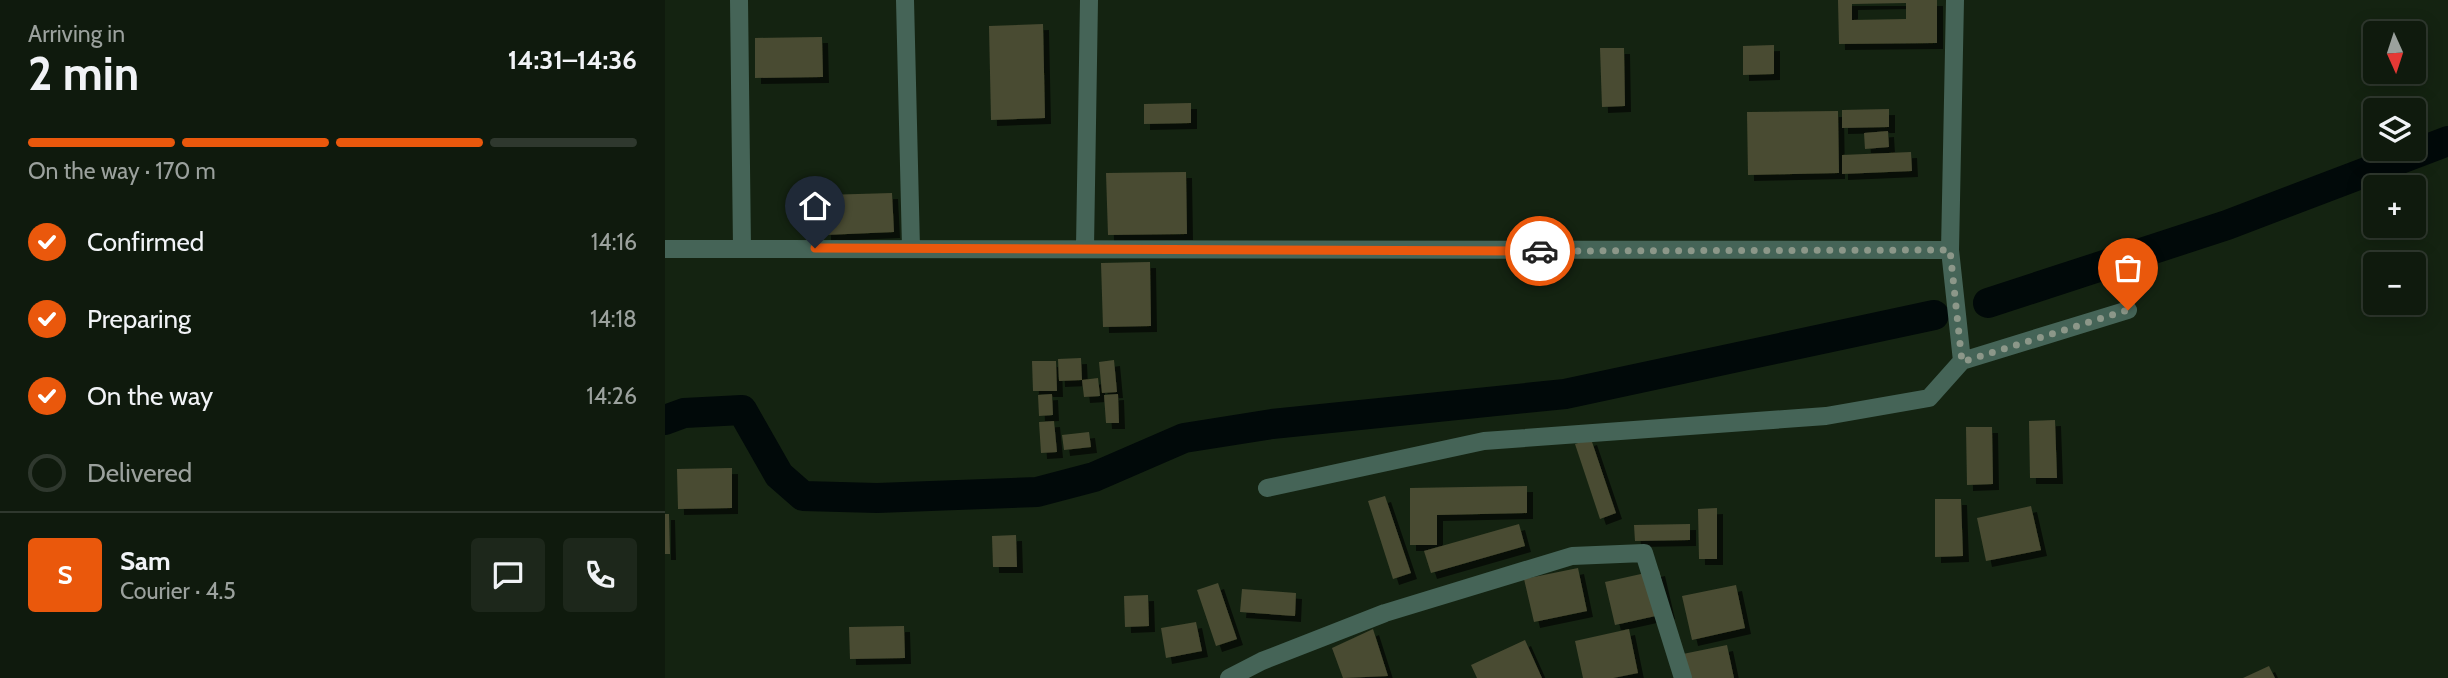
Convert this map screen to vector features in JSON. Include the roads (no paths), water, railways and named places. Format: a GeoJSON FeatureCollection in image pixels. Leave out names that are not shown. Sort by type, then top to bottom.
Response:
{"type":"FeatureCollection","features":[{"type":"Feature","properties":{"kind":"street"},"geometry":{"type":"LineString","coordinates":[[739,0],[742,248]]}},
{"type":"Feature","properties":{"kind":"street"},"geometry":{"type":"LineString","coordinates":[[905,0],[911,248]]}},
{"type":"Feature","properties":{"kind":"street"},"geometry":{"type":"LineString","coordinates":[[1085,247],[1089,0]]}},
{"type":"Feature","properties":{"kind":"street"},"geometry":{"type":"LineString","coordinates":[[1955,0],[1950,250],[1962,362]]}},
{"type":"Feature","properties":{"kind":"street"},"geometry":{"type":"LineString","coordinates":[[665,249],[1085,247],[1683,252],[1950,250]]}},
{"type":"Feature","properties":{"kind":"street"},"geometry":{"type":"LineString","coordinates":[[1267,488],[1484,441],[1826,416],[1929,398],[1962,362],[2128,310]]}},
{"type":"Feature","properties":{"kind":"street"},"geometry":{"type":"LineString","coordinates":[[1229,678],[1262,661],[1385,613],[1572,556],[1644,553],[1683,678]]}},
{"type":"Feature","properties":{"kind":"waterway"},"geometry":{"type":"LineString","coordinates":[[1988,303],[2227,225],[2448,141]]}},
{"type":"Feature","properties":{"kind":"waterway"},"geometry":{"type":"LineString","coordinates":[[665,420],[684,413],[742,410],[779,475],[803,496],[877,498],[1037,492],[1094,477],[1184,438],[1272,424],[1565,394],[1934,315]]}}]}
